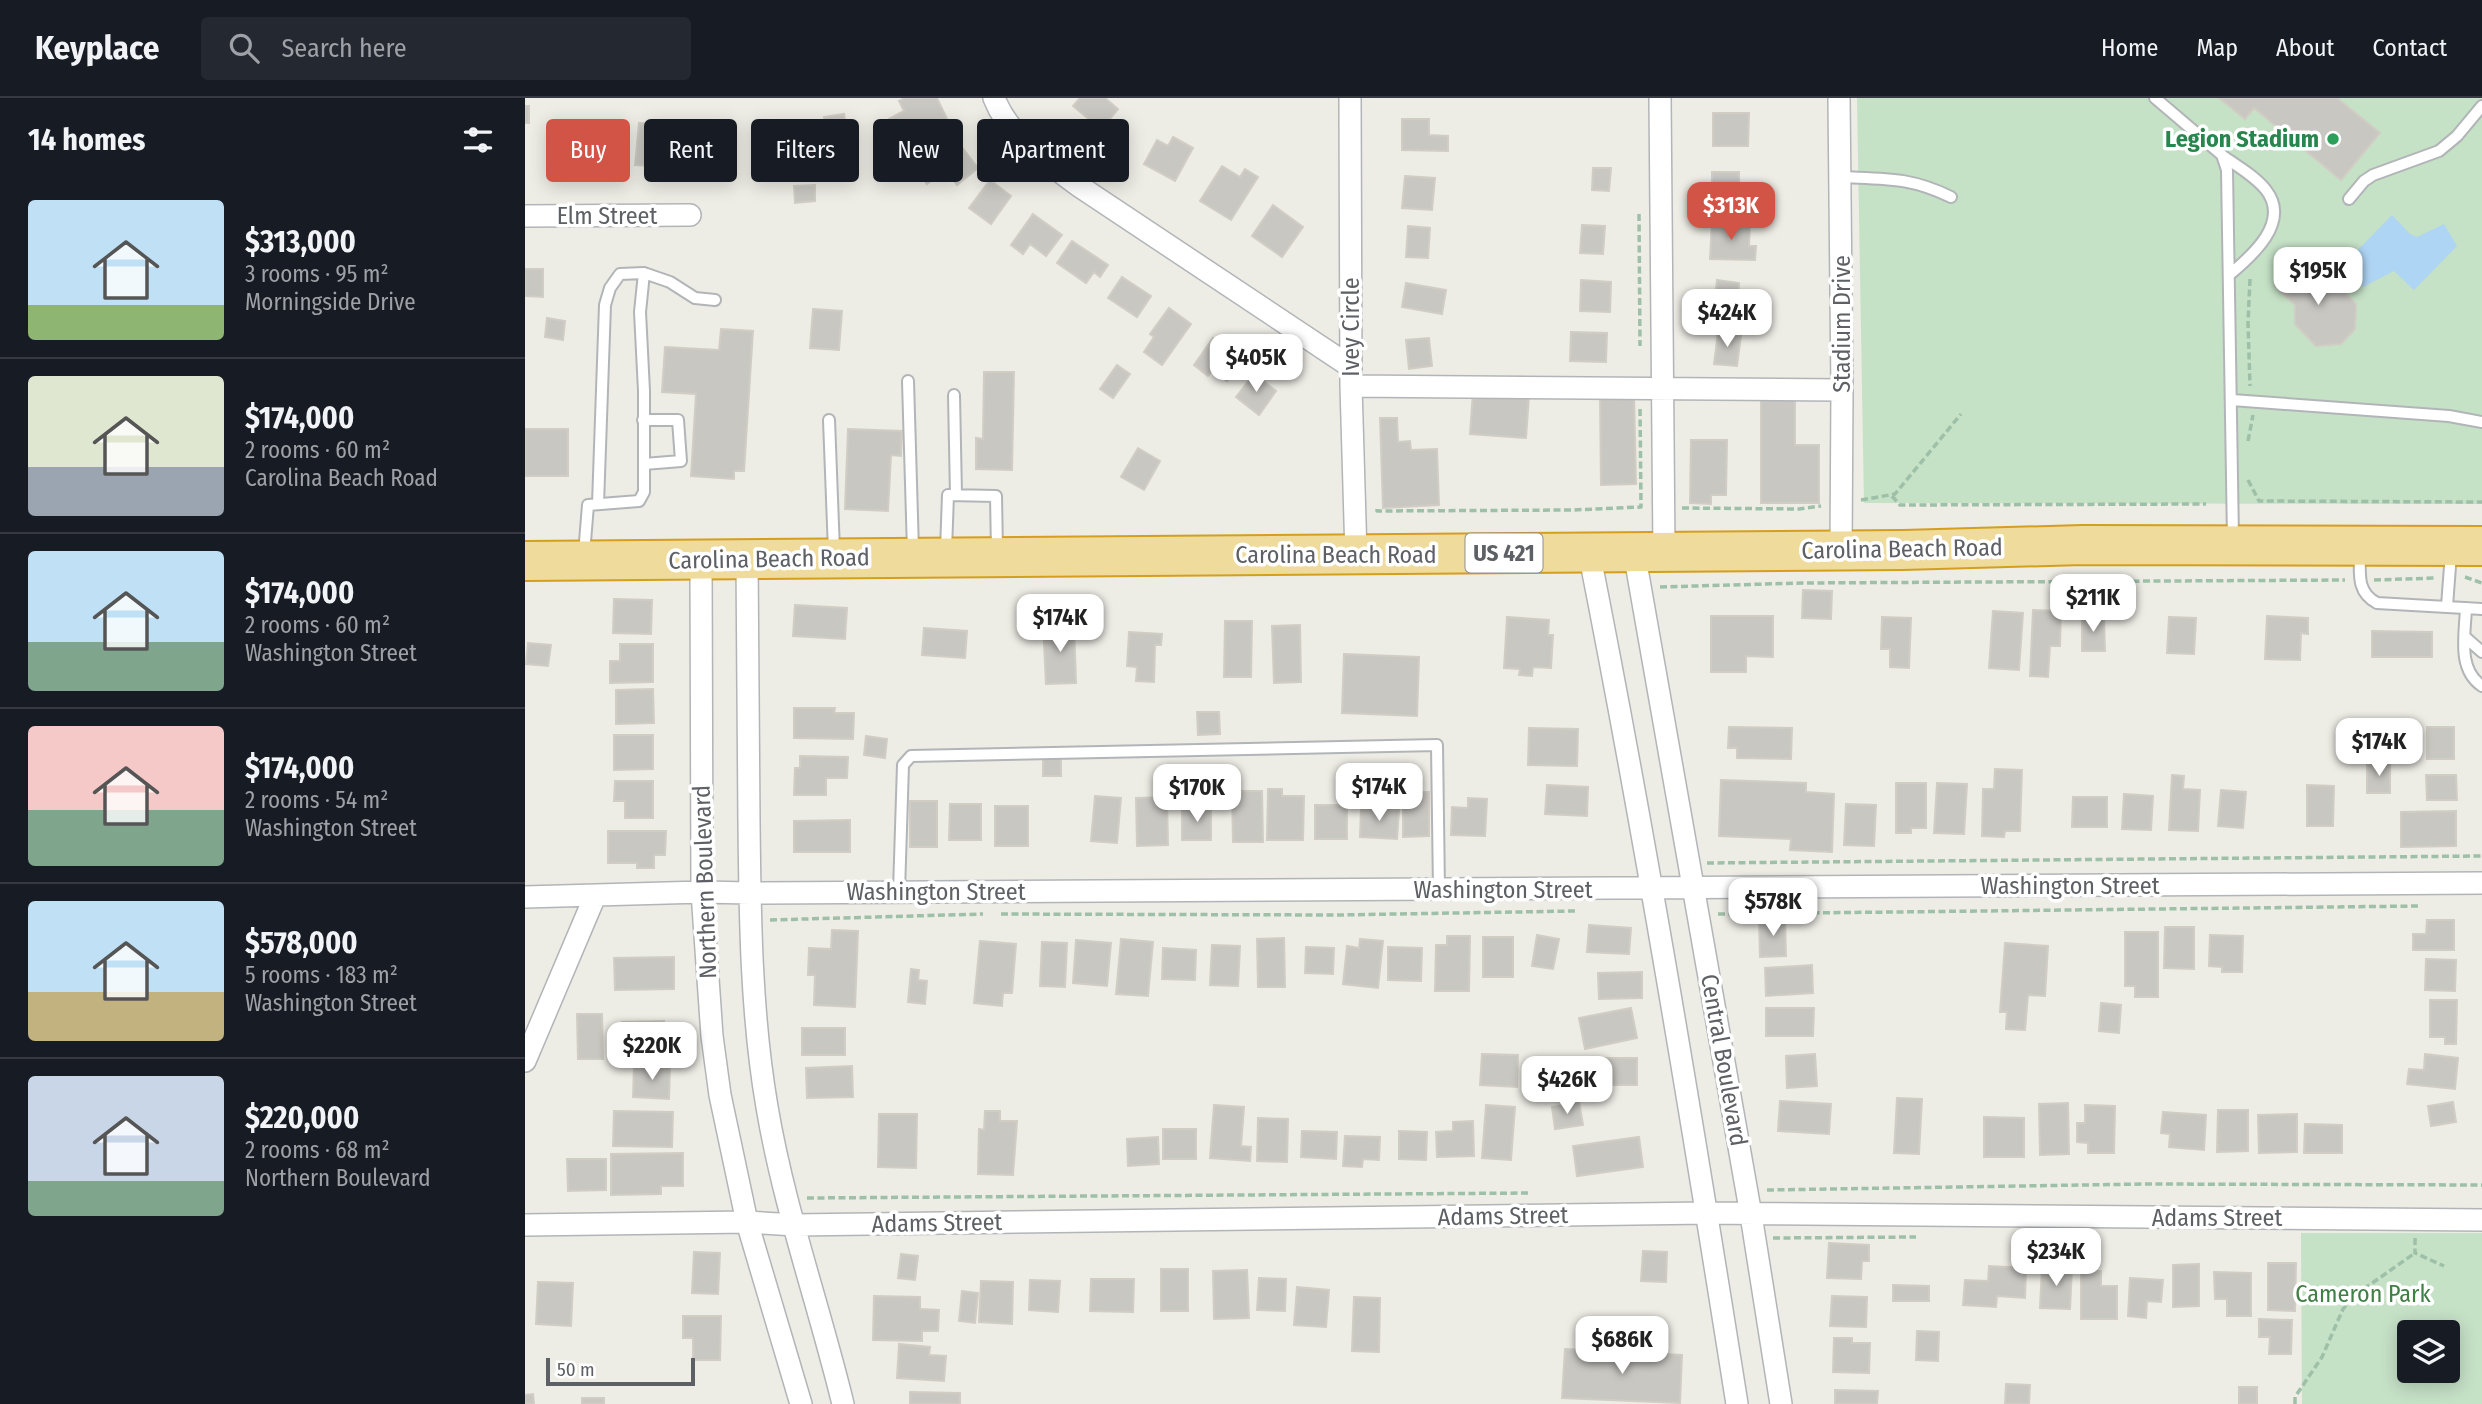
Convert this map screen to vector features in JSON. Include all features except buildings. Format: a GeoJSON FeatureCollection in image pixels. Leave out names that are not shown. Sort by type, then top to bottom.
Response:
{"type":"FeatureCollection","features":[{"type":"Feature","properties":{"kind":"highway","name":"Carolina Beach Road"},"geometry":{"type":"LineString","coordinates":[[525,561],[1589,552],[1652,564],[1841,551],[2083,545],[2232,545],[2360,563],[2461,557]]}},
{"type":"Feature","properties":{"kind":"street"},"geometry":{"type":"LineString","coordinates":[[994,98],[1018,136],[1070,179],[1351,377],[1650,389],[1842,390]]}},
{"type":"Feature","properties":{"kind":"street","name":"Ivey Circle"},"geometry":{"type":"LineString","coordinates":[[1350,98],[1351,377],[1356,555]]}},
{"type":"Feature","properties":{"kind":"street","name":"Central Boulevard"},"geometry":{"type":"LineString","coordinates":[[1660,98],[1650,389],[1652,564],[1694,889],[1781,1404]]}},
{"type":"Feature","properties":{"kind":"street","name":"Stadium Drive"},"geometry":{"type":"LineString","coordinates":[[1839,98],[1842,177],[1841,551]]}},
{"type":"Feature","properties":{"kind":"street","name":"Elm Street"},"geometry":{"type":"LineString","coordinates":[[525,216],[690,215]]}},
{"type":"Feature","properties":{"kind":"street","name":"Central Boulevard"},"geometry":{"type":"LineString","coordinates":[[1589,552],[1615,683],[1707,1213],[1737,1404]]}},
{"type":"Feature","properties":{"kind":"street","name":"Northern Boulevard"},"geometry":{"type":"LineString","coordinates":[[701,559],[702,892],[713,1048],[720,1095],[747,1222],[801,1404]]}},
{"type":"Feature","properties":{"kind":"street","name":"Northern Boulevard"},"geometry":{"type":"LineString","coordinates":[[747,559],[753,976],[767,1107],[795,1225],[843,1404]]}},
{"type":"Feature","properties":{"kind":"street","name":"Washington Street"},"geometry":{"type":"LineString","coordinates":[[525,897],[702,892],[2482,883]]}},
{"type":"Feature","properties":{"kind":"street"},"geometry":{"type":"LineString","coordinates":[[525,1062],[595,896]]}},
{"type":"Feature","properties":{"kind":"street","name":"Adams Street"},"geometry":{"type":"LineString","coordinates":[[525,1226],[1707,1213],[2482,1220]]}},
{"type":"Feature","properties":{"kind":"lane"},"geometry":{"type":"LineString","coordinates":[[2155,98],[2265,189],[2272,199],[2274,212],[2266,236],[2247,260],[2229,275]]}},
{"type":"Feature","properties":{"kind":"lane"},"geometry":{"type":"LineString","coordinates":[[2349,200],[2364,181],[2373,175],[2439,151],[2448,145],[2482,106]]}},
{"type":"Feature","properties":{"kind":"lane"},"geometry":{"type":"LineString","coordinates":[[2222,155],[2229,184],[2232,545]]}},
{"type":"Feature","properties":{"kind":"lane"},"geometry":{"type":"LineString","coordinates":[[1842,177],[1914,181],[1951,197]]}},
{"type":"Feature","properties":{"kind":"lane"},"geometry":{"type":"LineString","coordinates":[[584,560],[588,505],[639,501],[644,492],[640,312],[644,273]]}},
{"type":"Feature","properties":{"kind":"lane"},"geometry":{"type":"LineString","coordinates":[[599,504],[605,305],[610,288],[620,274],[644,273],[670,282],[695,298],[715,300]]}},
{"type":"Feature","properties":{"kind":"lane"},"geometry":{"type":"LineString","coordinates":[[908,381],[930,558]]}},
{"type":"Feature","properties":{"kind":"lane"},"geometry":{"type":"LineString","coordinates":[[954,395],[956,495]]}},
{"type":"Feature","properties":{"kind":"lane"},"geometry":{"type":"LineString","coordinates":[[2232,400],[2449,416],[2482,422]]}},
{"type":"Feature","properties":{"kind":"lane"},"geometry":{"type":"LineString","coordinates":[[643,420],[678,420],[681,461],[644,464]]}},
{"type":"Feature","properties":{"kind":"lane"},"geometry":{"type":"LineString","coordinates":[[829,420],[835,557]]}},
{"type":"Feature","properties":{"kind":"lane"},"geometry":{"type":"LineString","coordinates":[[930,558],[947,495],[996,496],[997,557]]}},
{"type":"Feature","properties":{"kind":"lane"},"geometry":{"type":"LineString","coordinates":[[2447,606],[2461,557]]}},
{"type":"Feature","properties":{"kind":"lane"},"geometry":{"type":"LineString","coordinates":[[2360,563],[2361,590],[2377,603],[2482,609]]}},
{"type":"Feature","properties":{"kind":"lane"},"geometry":{"type":"LineString","coordinates":[[2466,608],[2465,667],[2474,681],[2482,686]]}},
{"type":"Feature","properties":{"kind":"lane"},"geometry":{"type":"LineString","coordinates":[[2465,637],[2482,652]]}},
{"type":"Feature","properties":{"kind":"lane"},"geometry":{"type":"LineString","coordinates":[[899,891],[903,765],[911,756],[1437,745],[1439,890]]}},
{"type":"Feature","properties":{"kind":"path"},"geometry":{"type":"LineString","coordinates":[[1639,205],[1650,389],[1641,507]]}},
{"type":"Feature","properties":{"kind":"path"},"geometry":{"type":"LineString","coordinates":[[1861,500],[1892,496],[1961,414]]}},
{"type":"Feature","properties":{"kind":"path"},"geometry":{"type":"LineString","coordinates":[[1892,496],[1900,505],[2206,504]]}},
{"type":"Feature","properties":{"kind":"path"},"geometry":{"type":"LineString","coordinates":[[1680,508],[1799,509],[1825,506]]}},
{"type":"Feature","properties":{"kind":"path"},"geometry":{"type":"LineString","coordinates":[[1652,564],[1802,583],[2461,557],[2470,578],[2482,583]]}},
{"type":"Feature","properties":{"kind":"path"},"geometry":{"type":"LineString","coordinates":[[1706,863],[2482,856]]}},
{"type":"Feature","properties":{"kind":"path"},"geometry":{"type":"LineString","coordinates":[[1716,914],[2429,906]]}},
{"type":"Feature","properties":{"kind":"path"},"geometry":{"type":"LineString","coordinates":[[761,920],[991,914],[1324,915],[1584,910]]}},
{"type":"Feature","properties":{"kind":"path"},"geometry":{"type":"LineString","coordinates":[[1761,1190],[2145,1184],[2482,1185]]}},
{"type":"Feature","properties":{"kind":"path"},"geometry":{"type":"LineString","coordinates":[[804,1198],[1543,1193]]}},
{"type":"Feature","properties":{"kind":"path"},"geometry":{"type":"LineString","coordinates":[[2415,1253],[2416,1233]]}},
{"type":"Feature","properties":{"kind":"path"},"geometry":{"type":"LineString","coordinates":[[1773,1249],[1772,1238],[1922,1237]]}},
{"type":"Feature","properties":{"kind":"path"},"geometry":{"type":"LineString","coordinates":[[2415,1253],[2444,1266]]}},
{"type":"Feature","properties":{"kind":"path"},"geometry":{"type":"LineString","coordinates":[[2295,1404],[2295,1397],[2322,1357],[2343,1309],[2358,1293],[2415,1253]]}},
{"type":"Feature","properties":{"kind":"green space"},"geometry":{"type":"Polygon","coordinates":[[[1857,98],[2482,98],[2482,504],[1864,503],[1857,98]]]}},
{"type":"Feature","properties":{"kind":"green space","name":"Cameron Park"},"geometry":{"type":"Polygon","coordinates":[[[2301,1233],[2482,1233],[2482,1404],[2302,1404],[2301,1233]]]}},
{"type":"Feature","properties":{"kind":"water"},"geometry":{"type":"Polygon","coordinates":[[[2392,215],[2410,234],[2417,237],[2444,224],[2457,246],[2414,290],[2394,271],[2363,287],[2351,265],[2351,257],[2392,215]]]}},
{"type":"Feature","properties":{"kind":"place","name":"Legion Stadium"},"geometry":{"type":"Point","coordinates":[2333,139]}}]}
